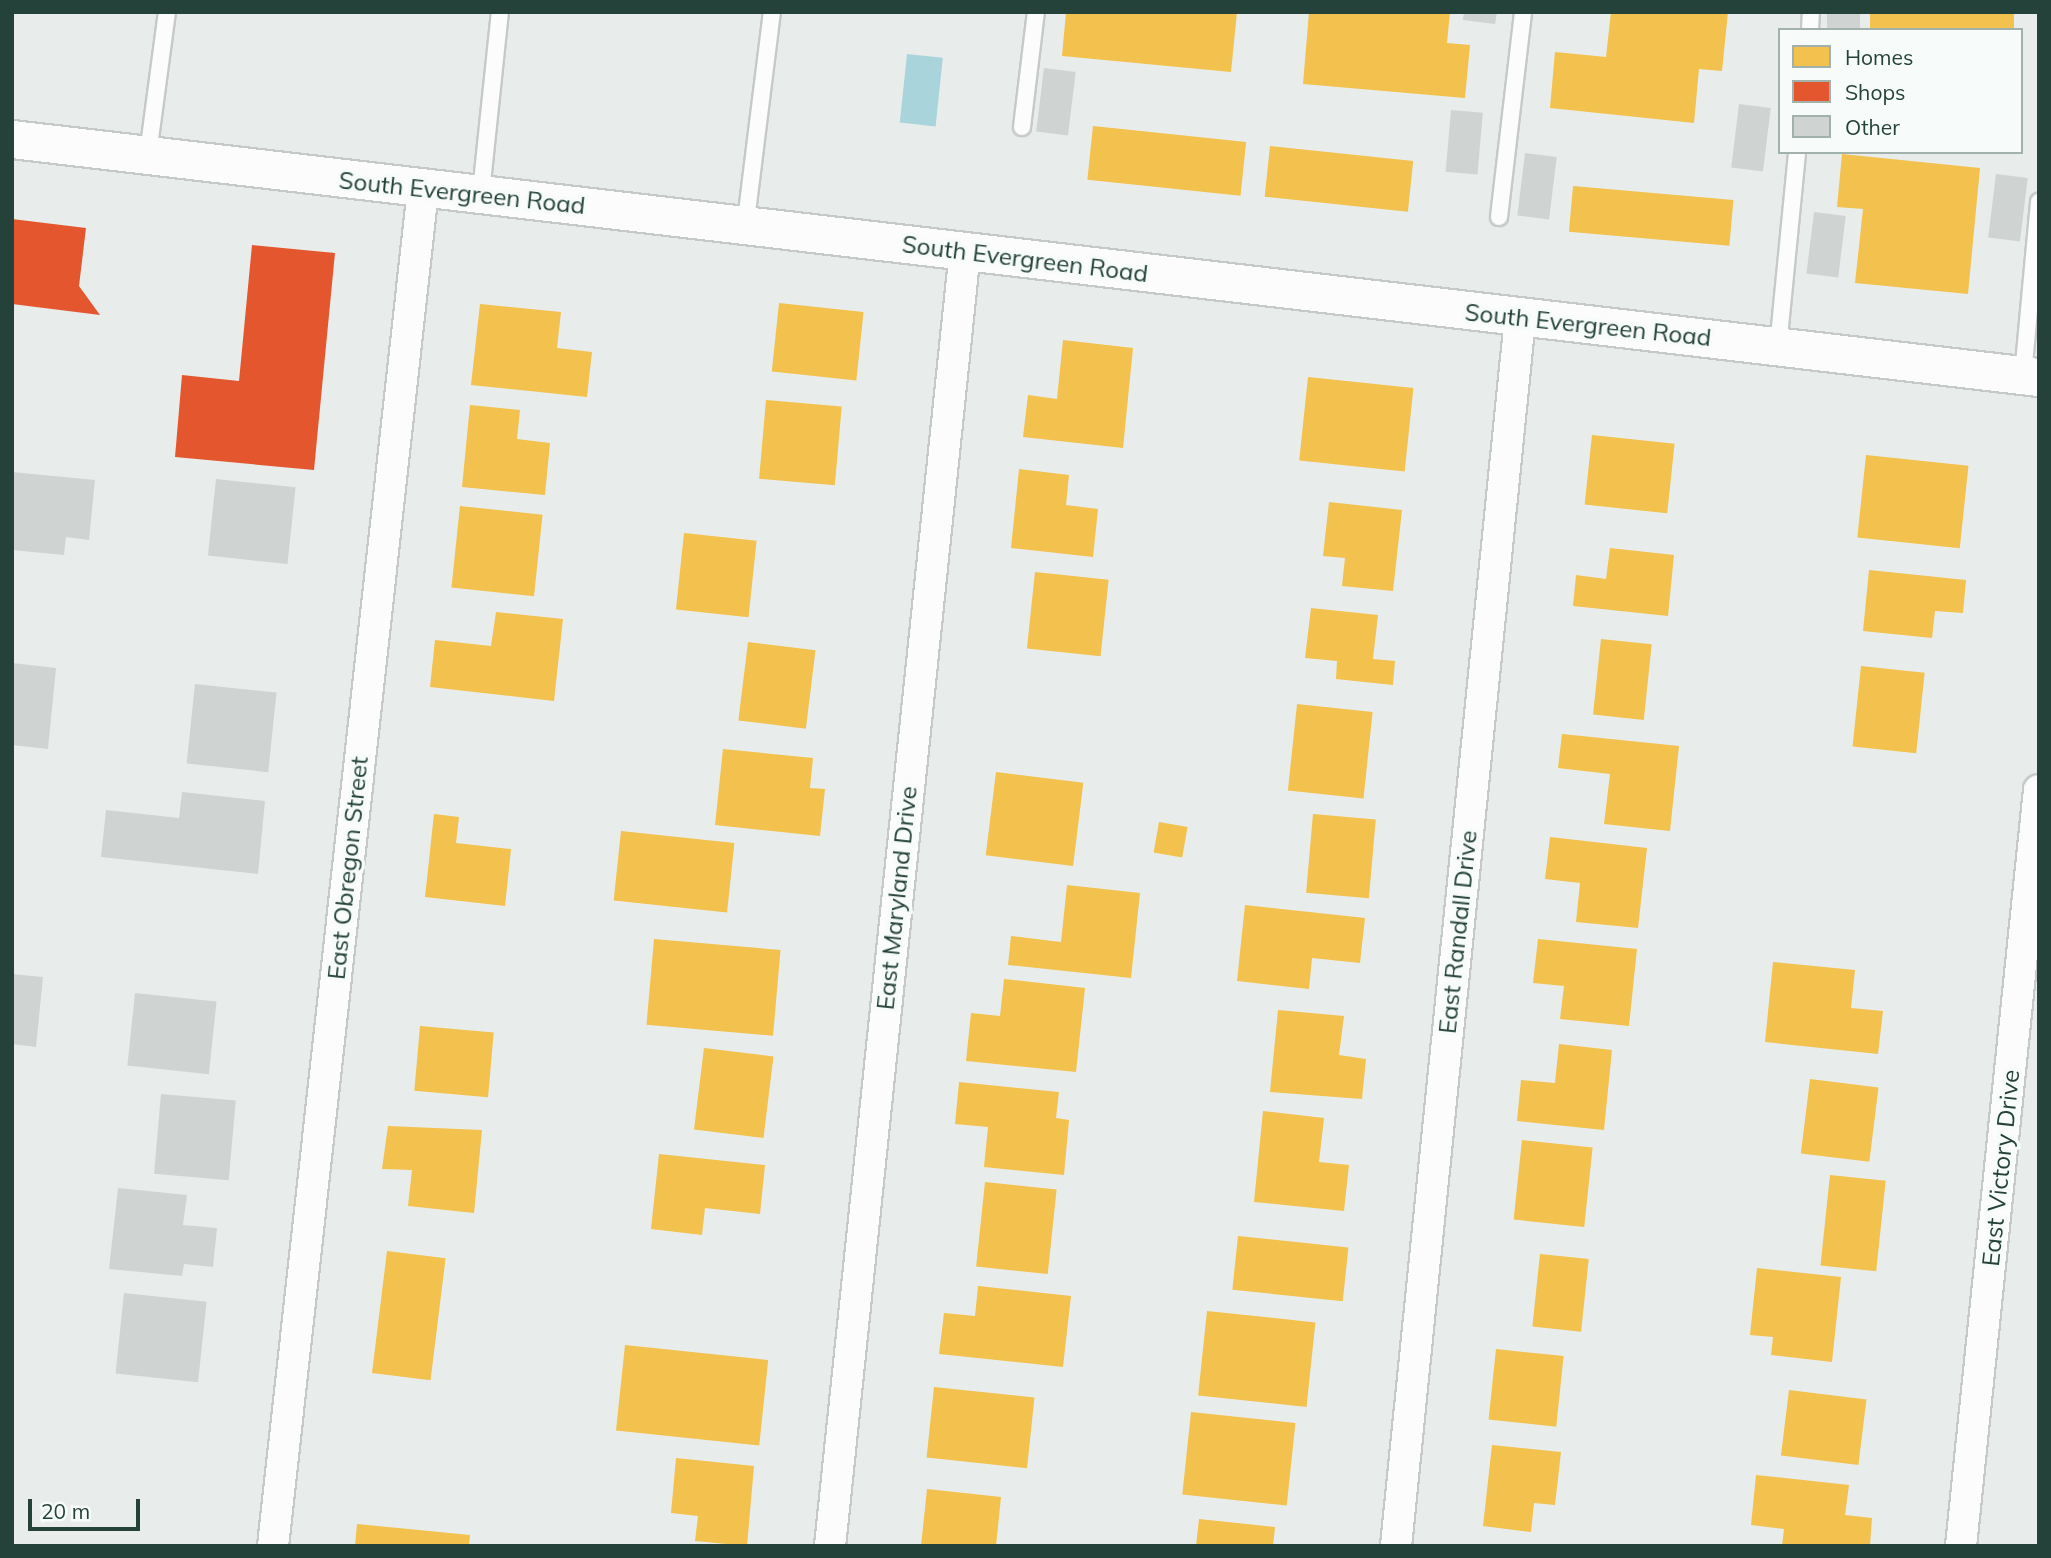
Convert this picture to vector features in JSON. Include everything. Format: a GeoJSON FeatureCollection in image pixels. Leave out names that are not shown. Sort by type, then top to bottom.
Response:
{"type":"FeatureCollection","features":[{"type":"Feature","properties":{"kind":"street","name":"South Evergreen Road"},"geometry":{"type":"LineString","coordinates":[[12,139],[423,190],[481,192],[745,228],[965,251],[2031,376]]}},
{"type":"Feature","properties":{"kind":"street","name":"East Obregon Street"},"geometry":{"type":"LineString","coordinates":[[273,1546],[423,190]]}},
{"type":"Feature","properties":{"kind":"street","name":"East Maryland Drive"},"geometry":{"type":"LineString","coordinates":[[830,1546],[965,251]]}},
{"type":"Feature","properties":{"kind":"street","name":"East Randall Drive"},"geometry":{"type":"LineString","coordinates":[[1396,1546],[1520,318]]}},
{"type":"Feature","properties":{"kind":"street","name":"East Victory Drive"},"geometry":{"type":"LineString","coordinates":[[1961,1546],[2039,789]]}},
{"type":"Feature","properties":{"kind":"lane"},"geometry":{"type":"LineString","coordinates":[[148,154],[167,12]]}},
{"type":"Feature","properties":{"kind":"lane"},"geometry":{"type":"LineString","coordinates":[[481,192],[500,12]]}},
{"type":"Feature","properties":{"kind":"lane"},"geometry":{"type":"LineString","coordinates":[[745,228],[772,12]]}},
{"type":"Feature","properties":{"kind":"lane"},"geometry":{"type":"LineString","coordinates":[[1023,127],[1036,12]]}},
{"type":"Feature","properties":{"kind":"lane"},"geometry":{"type":"LineString","coordinates":[[1499,218],[1523,12]]}},
{"type":"Feature","properties":{"kind":"lane"},"geometry":{"type":"LineString","coordinates":[[1778,347],[1797,154]]}},
{"type":"Feature","properties":{"kind":"lane"},"geometry":{"type":"LineString","coordinates":[[2031,376],[2039,202]]}},
{"type":"Feature","properties":{"kind":"water"},"geometry":{"type":"Polygon","coordinates":[[[907,54],[943,58],[936,126],[900,123],[907,54]]]}},
{"type":"Feature","properties":{"kind":"building: Homes"},"geometry":{"type":"Polygon","coordinates":[[[1066,12],[1237,12],[1231,72],[1062,56],[1066,12]]]}},
{"type":"Feature","properties":{"kind":"building: Homes"},"geometry":{"type":"Polygon","coordinates":[[[1309,12],[1450,12],[1447,43],[1470,45],[1465,98],[1303,84],[1309,12]]]}},
{"type":"Feature","properties":{"kind":"building: Homes"},"geometry":{"type":"Polygon","coordinates":[[[1611,12],[1728,12],[1722,71],[1699,69],[1694,123],[1550,108],[1555,52],[1606,57],[1611,12]]]}},
{"type":"Feature","properties":{"kind":"building: Homes"},"geometry":{"type":"Polygon","coordinates":[[[1870,12],[2014,12],[2014,28],[1870,28],[1870,12]]]}},
{"type":"Feature","properties":{"kind":"building: Homes"},"geometry":{"type":"Polygon","coordinates":[[[1093,126],[1246,142],[1241,196],[1087,180],[1093,126]]]}},
{"type":"Feature","properties":{"kind":"building: Homes"},"geometry":{"type":"Polygon","coordinates":[[[1270,146],[1413,161],[1408,212],[1265,197],[1270,146]]]}},
{"type":"Feature","properties":{"kind":"building: Homes"},"geometry":{"type":"Polygon","coordinates":[[[1842,154],[1980,168],[1968,294],[1855,283],[1863,209],[1837,207],[1842,154]]]}},
{"type":"Feature","properties":{"kind":"building: Homes"},"geometry":{"type":"Polygon","coordinates":[[[1573,186],[1733,200],[1729,246],[1569,232],[1573,186]]]}},
{"type":"Feature","properties":{"kind":"building: Homes"},"geometry":{"type":"Polygon","coordinates":[[[779,303],[864,312],[856,381],[772,372],[779,303]]]}},
{"type":"Feature","properties":{"kind":"building: Homes"},"geometry":{"type":"Polygon","coordinates":[[[480,304],[561,312],[557,348],[592,352],[587,397],[471,385],[480,304]]]}},
{"type":"Feature","properties":{"kind":"building: Homes"},"geometry":{"type":"Polygon","coordinates":[[[1063,340],[1133,348],[1123,448],[1023,437],[1028,395],[1057,399],[1063,340]]]}},
{"type":"Feature","properties":{"kind":"building: Homes"},"geometry":{"type":"Polygon","coordinates":[[[1308,377],[1413,388],[1405,472],[1299,461],[1308,377]]]}},
{"type":"Feature","properties":{"kind":"building: Homes"},"geometry":{"type":"Polygon","coordinates":[[[766,400],[842,407],[835,485],[759,479],[766,400]]]}},
{"type":"Feature","properties":{"kind":"building: Homes"},"geometry":{"type":"Polygon","coordinates":[[[470,405],[520,410],[517,439],[550,443],[545,495],[462,487],[470,405]]]}},
{"type":"Feature","properties":{"kind":"building: Homes"},"geometry":{"type":"Polygon","coordinates":[[[1592,435],[1675,444],[1667,513],[1585,505],[1592,435]]]}},
{"type":"Feature","properties":{"kind":"building: Homes"},"geometry":{"type":"Polygon","coordinates":[[[1866,455],[1968,466],[1960,548],[1857,538],[1866,455]]]}},
{"type":"Feature","properties":{"kind":"building: Homes"},"geometry":{"type":"Polygon","coordinates":[[[1019,469],[1069,475],[1066,505],[1098,509],[1093,557],[1011,548],[1019,469]]]}},
{"type":"Feature","properties":{"kind":"building: Homes"},"geometry":{"type":"Polygon","coordinates":[[[1329,502],[1402,510],[1393,591],[1342,586],[1345,558],[1323,556],[1329,502]]]}},
{"type":"Feature","properties":{"kind":"building: Homes"},"geometry":{"type":"Polygon","coordinates":[[[460,506],[543,515],[534,596],[451,588],[460,506]]]}},
{"type":"Feature","properties":{"kind":"building: Homes"},"geometry":{"type":"Polygon","coordinates":[[[684,533],[757,541],[749,617],[676,610],[684,533]]]}},
{"type":"Feature","properties":{"kind":"building: Homes"},"geometry":{"type":"Polygon","coordinates":[[[1610,548],[1674,555],[1668,616],[1573,606],[1576,575],[1606,579],[1610,548]]]}},
{"type":"Feature","properties":{"kind":"building: Homes"},"geometry":{"type":"Polygon","coordinates":[[[1869,570],[1966,580],[1963,613],[1935,611],[1932,638],[1863,631],[1869,570]]]}},
{"type":"Feature","properties":{"kind":"building: Homes"},"geometry":{"type":"Polygon","coordinates":[[[1035,572],[1109,580],[1101,656],[1027,649],[1035,572]]]}},
{"type":"Feature","properties":{"kind":"building: Homes"},"geometry":{"type":"Polygon","coordinates":[[[1311,608],[1378,615],[1373,659],[1395,661],[1393,685],[1336,679],[1337,661],[1305,658],[1311,608]]]}},
{"type":"Feature","properties":{"kind":"building: Homes"},"geometry":{"type":"Polygon","coordinates":[[[496,612],[563,619],[554,701],[430,687],[435,640],[491,646],[496,612]]]}},
{"type":"Feature","properties":{"kind":"building: Homes"},"geometry":{"type":"Polygon","coordinates":[[[1601,639],[1652,644],[1644,720],[1593,715],[1601,639]]]}},
{"type":"Feature","properties":{"kind":"building: Homes"},"geometry":{"type":"Polygon","coordinates":[[[748,642],[815,650],[806,729],[738,720],[748,642]]]}},
{"type":"Feature","properties":{"kind":"building: Homes"},"geometry":{"type":"Polygon","coordinates":[[[1861,666],[1925,673],[1916,753],[1853,747],[1861,666]]]}},
{"type":"Feature","properties":{"kind":"building: Homes"},"geometry":{"type":"Polygon","coordinates":[[[1297,704],[1373,712],[1363,798],[1288,791],[1297,704]]]}},
{"type":"Feature","properties":{"kind":"building: Homes"},"geometry":{"type":"Polygon","coordinates":[[[1562,734],[1679,746],[1670,831],[1604,824],[1610,774],[1558,768],[1562,734]]]}},
{"type":"Feature","properties":{"kind":"building: Homes"},"geometry":{"type":"Polygon","coordinates":[[[723,749],[813,758],[810,788],[825,789],[820,836],[715,825],[723,749]]]}},
{"type":"Feature","properties":{"kind":"building: Homes"},"geometry":{"type":"Polygon","coordinates":[[[996,772],[1083,783],[1073,866],[986,855],[996,772]]]}},
{"type":"Feature","properties":{"kind":"building: Homes"},"geometry":{"type":"Polygon","coordinates":[[[434,814],[459,817],[456,843],[511,849],[505,906],[425,897],[434,814]]]}},
{"type":"Feature","properties":{"kind":"building: Homes"},"geometry":{"type":"Polygon","coordinates":[[[1313,814],[1376,819],[1369,898],[1306,893],[1313,814]]]}},
{"type":"Feature","properties":{"kind":"building: Homes"},"geometry":{"type":"Polygon","coordinates":[[[1159,822],[1188,827],[1182,858],[1154,853],[1159,822]]]}},
{"type":"Feature","properties":{"kind":"building: Homes"},"geometry":{"type":"Polygon","coordinates":[[[621,831],[734,843],[727,913],[614,901],[621,831]]]}},
{"type":"Feature","properties":{"kind":"building: Homes"},"geometry":{"type":"Polygon","coordinates":[[[1550,837],[1647,848],[1638,928],[1576,922],[1580,883],[1545,879],[1550,837]]]}},
{"type":"Feature","properties":{"kind":"building: Homes"},"geometry":{"type":"Polygon","coordinates":[[[1067,885],[1140,893],[1131,978],[1008,965],[1011,936],[1061,942],[1067,885]]]}},
{"type":"Feature","properties":{"kind":"building: Homes"},"geometry":{"type":"Polygon","coordinates":[[[1245,905],[1365,918],[1360,963],[1312,958],[1309,989],[1237,981],[1245,905]]]}},
{"type":"Feature","properties":{"kind":"building: Homes"},"geometry":{"type":"Polygon","coordinates":[[[654,939],[781,950],[773,1036],[647,1025],[654,939]]]}},
{"type":"Feature","properties":{"kind":"building: Homes"},"geometry":{"type":"Polygon","coordinates":[[[1538,939],[1637,949],[1629,1026],[1560,1019],[1564,986],[1533,983],[1538,939]]]}},
{"type":"Feature","properties":{"kind":"building: Homes"},"geometry":{"type":"Polygon","coordinates":[[[1773,962],[1855,970],[1851,1008],[1883,1011],[1878,1054],[1765,1042],[1773,962]]]}},
{"type":"Feature","properties":{"kind":"building: Homes"},"geometry":{"type":"Polygon","coordinates":[[[1004,979],[1085,988],[1076,1072],[966,1061],[971,1013],[1000,1016],[1004,979]]]}},
{"type":"Feature","properties":{"kind":"building: Homes"},"geometry":{"type":"Polygon","coordinates":[[[1278,1010],[1344,1016],[1339,1055],[1366,1059],[1362,1099],[1270,1092],[1278,1010]]]}},
{"type":"Feature","properties":{"kind":"building: Homes"},"geometry":{"type":"Polygon","coordinates":[[[420,1026],[494,1032],[488,1097],[414,1091],[420,1026]]]}},
{"type":"Feature","properties":{"kind":"building: Homes"},"geometry":{"type":"Polygon","coordinates":[[[1559,1044],[1612,1050],[1604,1130],[1517,1121],[1521,1080],[1555,1083],[1559,1044]]]}},
{"type":"Feature","properties":{"kind":"building: Homes"},"geometry":{"type":"Polygon","coordinates":[[[704,1048],[773,1057],[763,1138],[694,1129],[704,1048]]]}},
{"type":"Feature","properties":{"kind":"building: Homes"},"geometry":{"type":"Polygon","coordinates":[[[1810,1079],[1878,1087],[1869,1162],[1801,1153],[1810,1079]]]}},
{"type":"Feature","properties":{"kind":"building: Homes"},"geometry":{"type":"Polygon","coordinates":[[[959,1082],[1059,1092],[1056,1118],[1069,1120],[1064,1175],[984,1167],[988,1127],[955,1124],[959,1082]]]}},
{"type":"Feature","properties":{"kind":"building: Homes"},"geometry":{"type":"Polygon","coordinates":[[[1263,1111],[1324,1118],[1319,1162],[1349,1165],[1344,1211],[1254,1202],[1263,1111]]]}},
{"type":"Feature","properties":{"kind":"building: Homes"},"geometry":{"type":"Polygon","coordinates":[[[388,1126],[482,1130],[474,1213],[408,1206],[412,1170],[382,1169],[388,1126]]]}},
{"type":"Feature","properties":{"kind":"building: Homes"},"geometry":{"type":"Polygon","coordinates":[[[1522,1140],[1593,1147],[1584,1227],[1514,1220],[1522,1140]]]}},
{"type":"Feature","properties":{"kind":"building: Homes"},"geometry":{"type":"Polygon","coordinates":[[[659,1154],[765,1165],[760,1214],[705,1208],[702,1235],[651,1229],[659,1154]]]}},
{"type":"Feature","properties":{"kind":"building: Homes"},"geometry":{"type":"Polygon","coordinates":[[[1830,1175],[1886,1181],[1876,1271],[1820,1266],[1830,1175]]]}},
{"type":"Feature","properties":{"kind":"building: Homes"},"geometry":{"type":"Polygon","coordinates":[[[985,1182],[1057,1190],[1048,1274],[976,1267],[985,1182]]]}},
{"type":"Feature","properties":{"kind":"building: Homes"},"geometry":{"type":"Polygon","coordinates":[[[1238,1236],[1348,1248],[1343,1301],[1232,1290],[1238,1236]]]}},
{"type":"Feature","properties":{"kind":"building: Homes"},"geometry":{"type":"Polygon","coordinates":[[[387,1251],[446,1258],[431,1380],[372,1373],[387,1251]]]}},
{"type":"Feature","properties":{"kind":"building: Homes"},"geometry":{"type":"Polygon","coordinates":[[[1540,1254],[1589,1259],[1581,1332],[1532,1327],[1540,1254]]]}},
{"type":"Feature","properties":{"kind":"building: Homes"},"geometry":{"type":"Polygon","coordinates":[[[1757,1268],[1841,1277],[1832,1362],[1771,1355],[1773,1337],[1750,1335],[1757,1268]]]}},
{"type":"Feature","properties":{"kind":"building: Homes"},"geometry":{"type":"Polygon","coordinates":[[[978,1286],[1071,1296],[1063,1367],[939,1354],[944,1313],[975,1316],[978,1286]]]}},
{"type":"Feature","properties":{"kind":"building: Homes"},"geometry":{"type":"Polygon","coordinates":[[[1207,1311],[1315,1322],[1307,1407],[1198,1396],[1207,1311]]]}},
{"type":"Feature","properties":{"kind":"building: Homes"},"geometry":{"type":"Polygon","coordinates":[[[625,1345],[768,1360],[759,1446],[616,1431],[625,1345]]]}},
{"type":"Feature","properties":{"kind":"building: Homes"},"geometry":{"type":"Polygon","coordinates":[[[1496,1349],[1564,1356],[1556,1427],[1489,1420],[1496,1349]]]}},
{"type":"Feature","properties":{"kind":"building: Homes"},"geometry":{"type":"Polygon","coordinates":[[[934,1387],[1034,1398],[1027,1468],[927,1458],[934,1387]]]}},
{"type":"Feature","properties":{"kind":"building: Homes"},"geometry":{"type":"Polygon","coordinates":[[[1789,1390],[1866,1400],[1858,1465],[1781,1456],[1789,1390]]]}},
{"type":"Feature","properties":{"kind":"building: Homes"},"geometry":{"type":"Polygon","coordinates":[[[1191,1412],[1295,1423],[1287,1506],[1182,1495],[1191,1412]]]}},
{"type":"Feature","properties":{"kind":"building: Homes"},"geometry":{"type":"Polygon","coordinates":[[[1492,1445],[1561,1452],[1555,1505],[1534,1503],[1531,1532],[1483,1526],[1492,1445]]]}},
{"type":"Feature","properties":{"kind":"building: Homes"},"geometry":{"type":"Polygon","coordinates":[[[676,1458],[754,1466],[747,1546],[695,1541],[698,1516],[671,1513],[676,1458]]]}},
{"type":"Feature","properties":{"kind":"building: Homes"},"geometry":{"type":"Polygon","coordinates":[[[1756,1475],[1849,1485],[1845,1515],[1872,1518],[1870,1546],[1782,1546],[1784,1529],[1751,1525],[1756,1475]]]}},
{"type":"Feature","properties":{"kind":"building: Homes"},"geometry":{"type":"Polygon","coordinates":[[[927,1489],[1001,1497],[996,1546],[921,1546],[927,1489]]]}},
{"type":"Feature","properties":{"kind":"building: Homes"},"geometry":{"type":"Polygon","coordinates":[[[1199,1519],[1275,1527],[1273,1546],[1196,1546],[1199,1519]]]}},
{"type":"Feature","properties":{"kind":"building: Homes"},"geometry":{"type":"Polygon","coordinates":[[[357,1524],[470,1535],[469,1546],[355,1546],[357,1524]]]}},
{"type":"Feature","properties":{"kind":"building: Shops"},"geometry":{"type":"Polygon","coordinates":[[[12,219],[86,228],[79,286],[100,315],[12,304],[12,219]]]}},
{"type":"Feature","properties":{"kind":"building: Shops"},"geometry":{"type":"Polygon","coordinates":[[[252,245],[335,253],[314,470],[175,457],[182,375],[239,381],[252,245]]]}},
{"type":"Feature","properties":{"kind":"building: Other"},"geometry":{"type":"Polygon","coordinates":[[[1464,12],[1497,12],[1495,24],[1463,20],[1464,12]]]}},
{"type":"Feature","properties":{"kind":"building: Other"},"geometry":{"type":"Polygon","coordinates":[[[1827,12],[1860,12],[1860,28],[1827,28],[1827,12]]]}},
{"type":"Feature","properties":{"kind":"building: Other"},"geometry":{"type":"Polygon","coordinates":[[[1044,68],[1076,72],[1068,135],[1036,132],[1044,68]]]}},
{"type":"Feature","properties":{"kind":"building: Other"},"geometry":{"type":"Polygon","coordinates":[[[1739,104],[1771,108],[1763,171],[1731,168],[1739,104]]]}},
{"type":"Feature","properties":{"kind":"building: Other"},"geometry":{"type":"Polygon","coordinates":[[[1451,110],[1483,113],[1477,175],[1446,172],[1451,110]]]}},
{"type":"Feature","properties":{"kind":"building: Other"},"geometry":{"type":"Polygon","coordinates":[[[1525,153],[1557,157],[1549,219],[1517,216],[1525,153]]]}},
{"type":"Feature","properties":{"kind":"building: Other"},"geometry":{"type":"Polygon","coordinates":[[[1996,174],[2028,178],[2020,241],[1988,238],[1996,174]]]}},
{"type":"Feature","properties":{"kind":"building: Other"},"geometry":{"type":"Polygon","coordinates":[[[1814,212],[1846,216],[1838,277],[1806,274],[1814,212]]]}},
{"type":"Feature","properties":{"kind":"building: Other"},"geometry":{"type":"Polygon","coordinates":[[[12,472],[95,480],[89,540],[66,537],[64,555],[12,550],[12,472]]]}},
{"type":"Feature","properties":{"kind":"building: Other"},"geometry":{"type":"Polygon","coordinates":[[[216,479],[296,487],[288,564],[208,556],[216,479]]]}},
{"type":"Feature","properties":{"kind":"building: Other"},"geometry":{"type":"Polygon","coordinates":[[[12,663],[56,668],[48,749],[12,745],[12,663]]]}},
{"type":"Feature","properties":{"kind":"building: Other"},"geometry":{"type":"Polygon","coordinates":[[[195,684],[277,693],[268,772],[187,764],[195,684]]]}},
{"type":"Feature","properties":{"kind":"building: Other"},"geometry":{"type":"Polygon","coordinates":[[[182,792],[265,801],[258,874],[101,857],[106,810],[179,818],[182,792]]]}},
{"type":"Feature","properties":{"kind":"building: Other"},"geometry":{"type":"Polygon","coordinates":[[[12,974],[43,977],[36,1047],[12,1044],[12,974]]]}},
{"type":"Feature","properties":{"kind":"building: Other"},"geometry":{"type":"Polygon","coordinates":[[[135,993],[217,1002],[209,1074],[127,1066],[135,993]]]}},
{"type":"Feature","properties":{"kind":"building: Other"},"geometry":{"type":"Polygon","coordinates":[[[161,1094],[236,1101],[229,1180],[154,1174],[161,1094]]]}},
{"type":"Feature","properties":{"kind":"building: Other"},"geometry":{"type":"Polygon","coordinates":[[[118,1188],[187,1195],[183,1225],[217,1228],[213,1267],[184,1264],[182,1276],[109,1269],[118,1188]]]}},
{"type":"Feature","properties":{"kind":"building: Other"},"geometry":{"type":"Polygon","coordinates":[[[124,1293],[207,1302],[198,1382],[116,1374],[124,1293]]]}}]}
